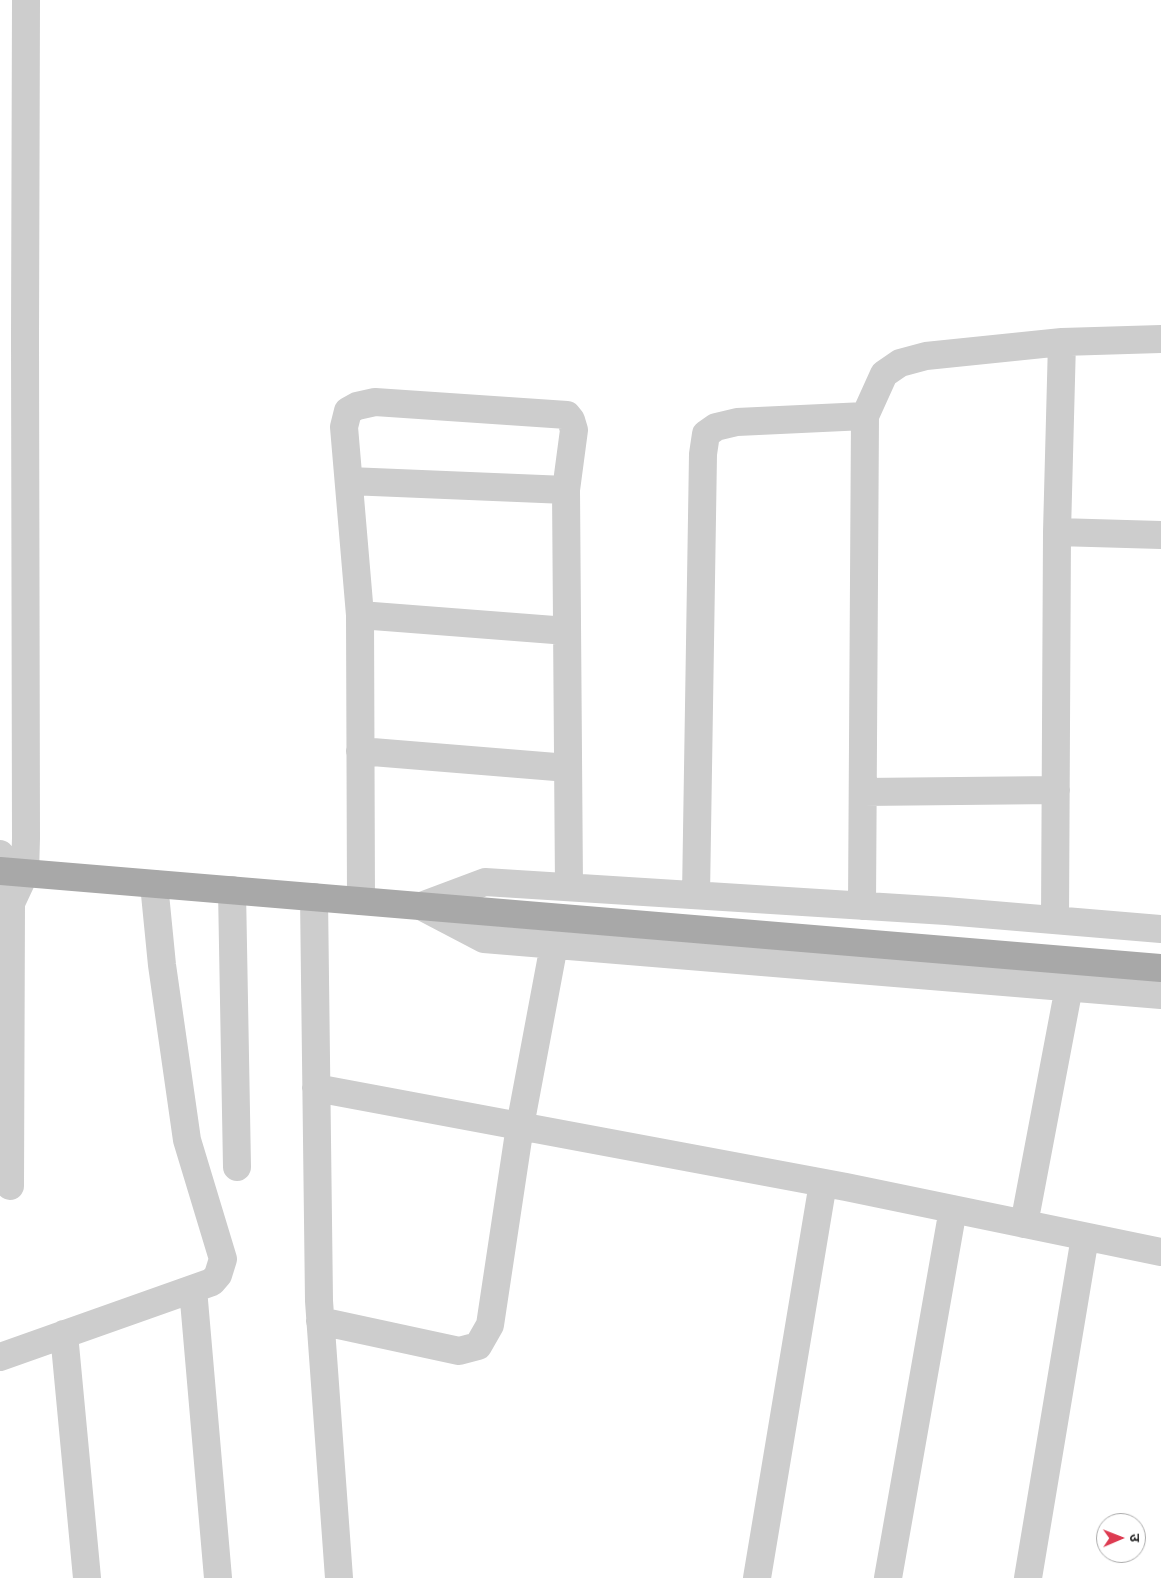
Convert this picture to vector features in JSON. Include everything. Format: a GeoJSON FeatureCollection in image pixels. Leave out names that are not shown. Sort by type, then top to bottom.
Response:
{"type":"FeatureCollection","features":[{"type":"Feature","properties":{"kind":"main road"},"geometry":{"type":"LineString","coordinates":[[8,871],[1161,968]]}},
{"type":"Feature","properties":{"kind":"street"},"geometry":{"type":"LineString","coordinates":[[10,1186],[11,903],[8,871],[25,319],[26,0]]}},
{"type":"Feature","properties":{"kind":"street"},"geometry":{"type":"LineString","coordinates":[[862,906],[864,416],[884,374],[900,363],[926,356],[1062,342],[1161,339]]}},
{"type":"Feature","properties":{"kind":"street"},"geometry":{"type":"LineString","coordinates":[[1055,919],[1057,532],[1062,342]]}},
{"type":"Feature","properties":{"kind":"street"},"geometry":{"type":"LineString","coordinates":[[361,901],[360,615],[344,428],[348,412],[357,406],[375,402],[567,415],[571,420],[574,430],[566,490],[569,887]]}},
{"type":"Feature","properties":{"kind":"street"},"geometry":{"type":"LineString","coordinates":[[696,895],[703,454],[706,434],[716,427],[736,422],[864,416]]}},
{"type":"Feature","properties":{"kind":"street"},"geometry":{"type":"LineString","coordinates":[[350,481],[566,490]]}},
{"type":"Feature","properties":{"kind":"street"},"geometry":{"type":"LineString","coordinates":[[1057,532],[1161,535]]}},
{"type":"Feature","properties":{"kind":"street"},"geometry":{"type":"LineString","coordinates":[[360,615],[568,631]]}},
{"type":"Feature","properties":{"kind":"street"},"geometry":{"type":"LineString","coordinates":[[360,751],[568,768]]}},
{"type":"Feature","properties":{"kind":"street"},"geometry":{"type":"LineString","coordinates":[[863,792],[1056,790]]}},
{"type":"Feature","properties":{"kind":"street"},"geometry":{"type":"LineString","coordinates":[[0,854],[8,871]]}},
{"type":"Feature","properties":{"kind":"street"},"geometry":{"type":"LineString","coordinates":[[421,906],[485,882],[1055,919],[1161,929]]}},
{"type":"Feature","properties":{"kind":"street"},"geometry":{"type":"LineString","coordinates":[[0,1357],[212,1282],[218,1275],[223,1258],[187,1140],[162,965],[154,884]]}},
{"type":"Feature","properties":{"kind":"street"},"geometry":{"type":"LineString","coordinates":[[232,890],[237,1167]]}},
{"type":"Feature","properties":{"kind":"street"},"geometry":{"type":"LineString","coordinates":[[314,897],[320,1322],[339,1578]]}},
{"type":"Feature","properties":{"kind":"street"},"geometry":{"type":"LineString","coordinates":[[421,906],[484,939],[1161,995]]}},
{"type":"Feature","properties":{"kind":"street"},"geometry":{"type":"LineString","coordinates":[[320,1322],[459,1351],[478,1346],[490,1325],[520,1126],[554,944]]}},
{"type":"Feature","properties":{"kind":"street"},"geometry":{"type":"LineString","coordinates":[[1024,1224],[1069,987]]}},
{"type":"Feature","properties":{"kind":"street"},"geometry":{"type":"LineString","coordinates":[[316,1088],[824,1183],[1161,1252]]}},
{"type":"Feature","properties":{"kind":"street"},"geometry":{"type":"LineString","coordinates":[[757,1578],[824,1183]]}},
{"type":"Feature","properties":{"kind":"street"},"geometry":{"type":"LineString","coordinates":[[888,1578],[952,1209]]}},
{"type":"Feature","properties":{"kind":"street"},"geometry":{"type":"LineString","coordinates":[[1028,1578],[1085,1236]]}},
{"type":"Feature","properties":{"kind":"street"},"geometry":{"type":"LineString","coordinates":[[193,1288],[218,1578]]}},
{"type":"Feature","properties":{"kind":"street"},"geometry":{"type":"LineString","coordinates":[[64,1334],[87,1578]]}}]}
